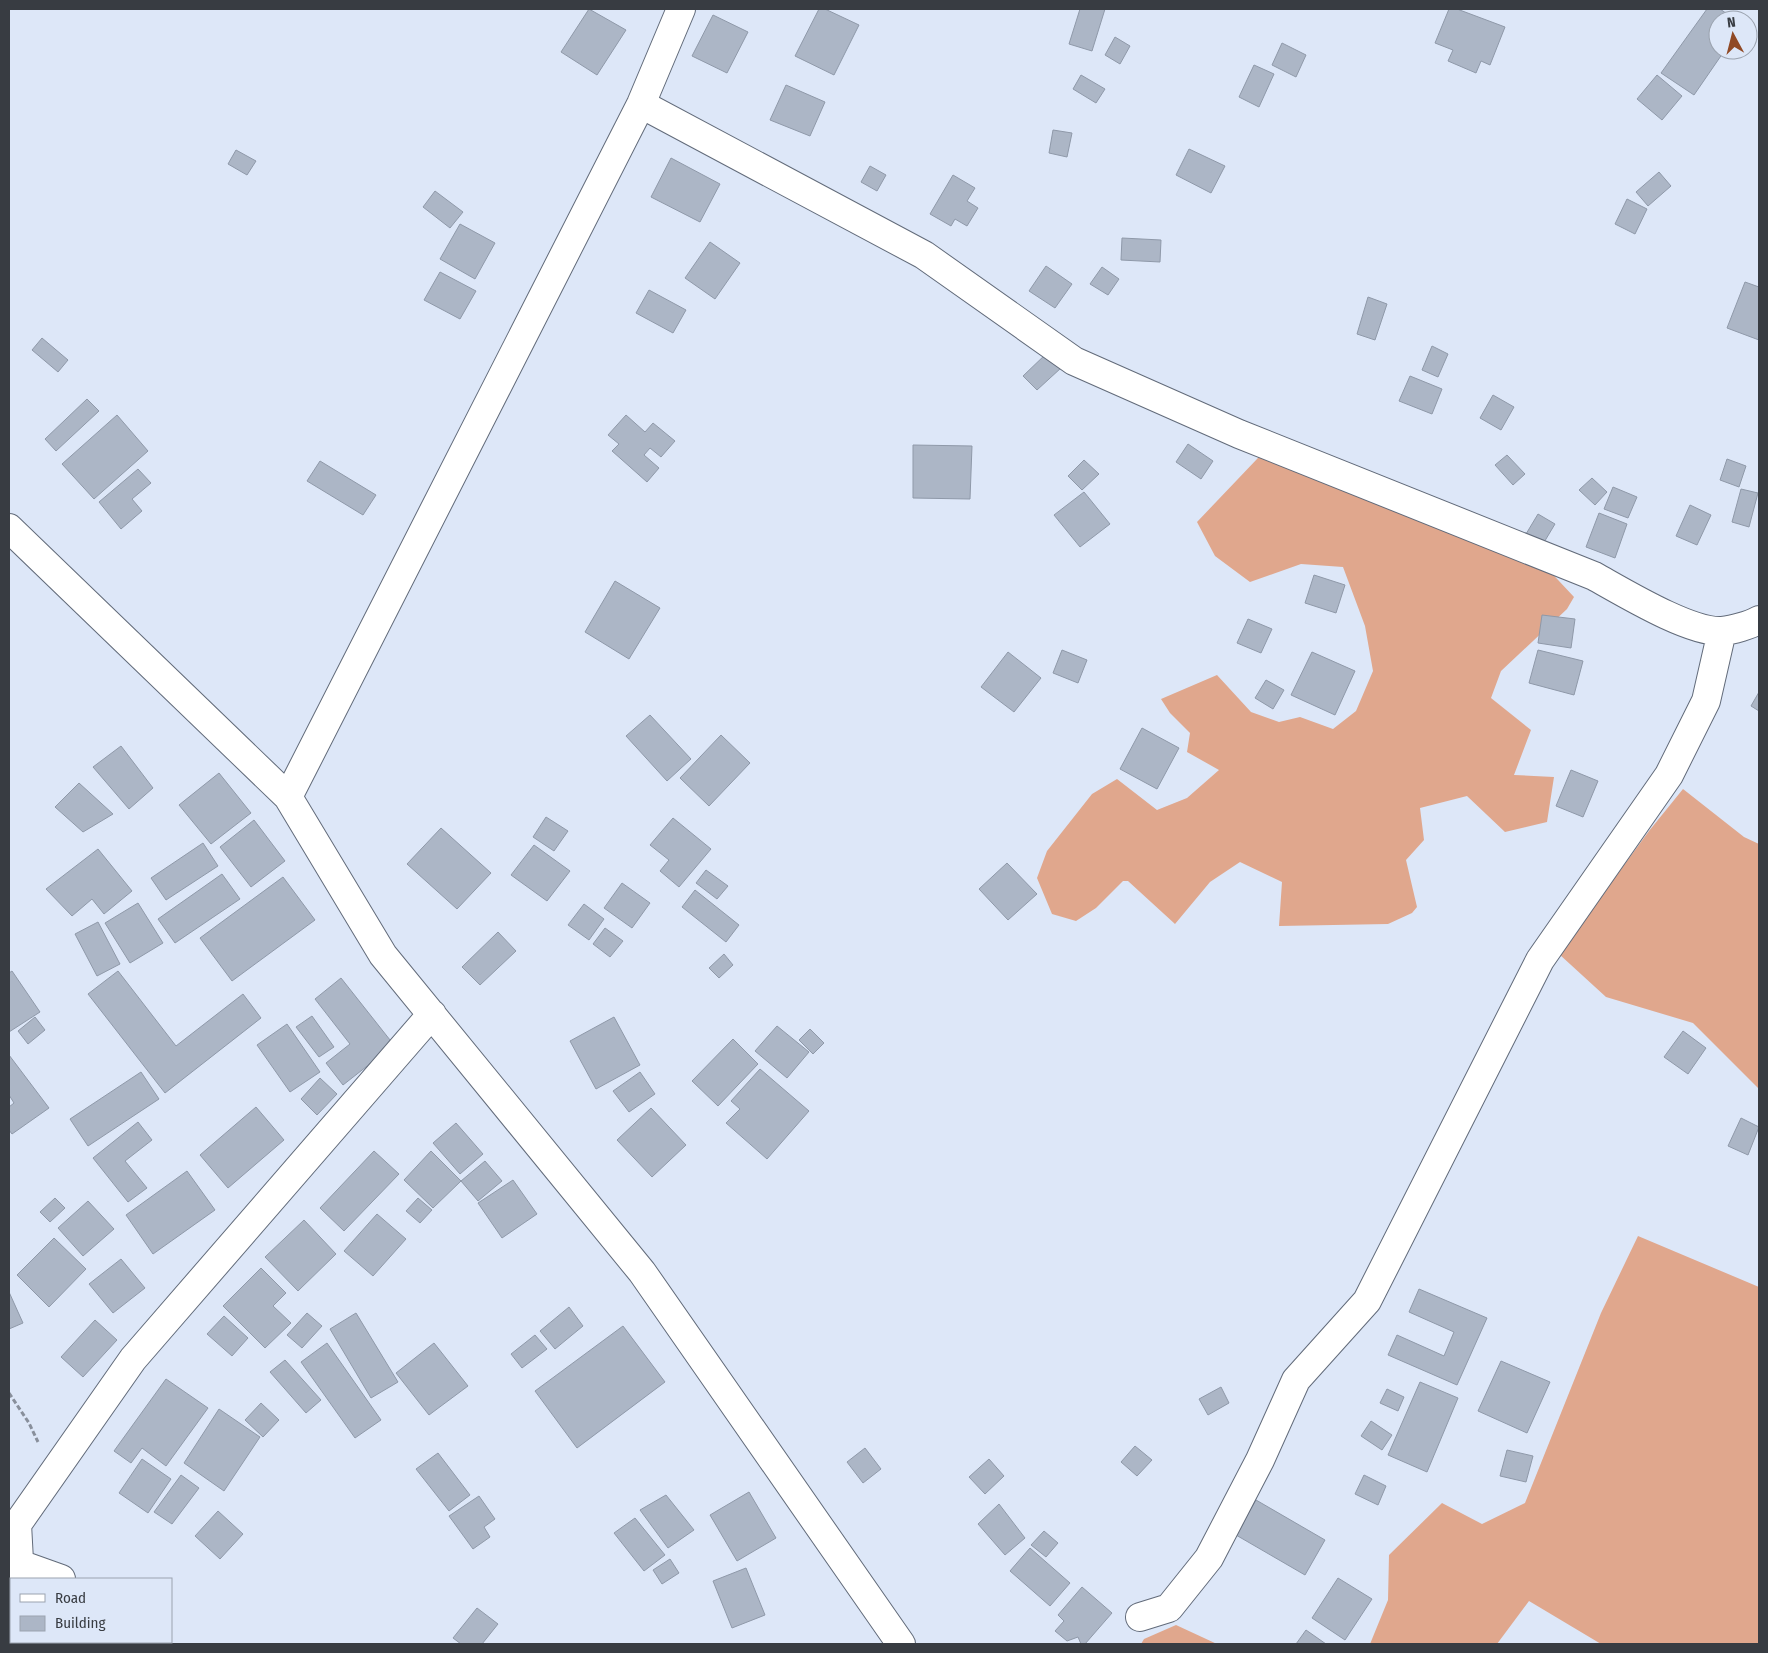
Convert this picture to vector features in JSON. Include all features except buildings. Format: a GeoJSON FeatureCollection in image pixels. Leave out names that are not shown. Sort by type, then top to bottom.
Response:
{"type":"FeatureCollection","features":[{"type":"Feature","properties":{"kind":"street"},"geometry":{"type":"LineString","coordinates":[[288,797],[641,104],[681,9]]}},
{"type":"Feature","properties":{"kind":"street"},"geometry":{"type":"LineString","coordinates":[[641,104],[924,255],[1074,361],[1239,434],[1594,576],[1653,608],[1694,625],[1722,631],[1759,620]]}},
{"type":"Feature","properties":{"kind":"street"},"geometry":{"type":"LineString","coordinates":[[9,528],[288,797],[383,955],[642,1272],[901,1644]]}},
{"type":"Feature","properties":{"kind":"street"},"geometry":{"type":"LineString","coordinates":[[1140,1617],[1169,1608],[1209,1558],[1260,1460],[1296,1380],[1367,1301],[1540,960],[1669,775],[1706,701],[1722,631]]}},
{"type":"Feature","properties":{"kind":"street"},"geometry":{"type":"LineString","coordinates":[[56,1578],[20,1571],[13,1530],[133,1359],[432,1014]]}},
{"type":"Feature","properties":{"kind":"path"},"geometry":{"type":"LineString","coordinates":[[9,1393],[29,1422],[53,1474]]}},
{"type":"Feature","properties":{"kind":"shaded area"},"geometry":{"type":"Polygon","coordinates":[[[1276,439],[1530,550],[1574,597],[1567,609],[1501,671],[1491,698],[1531,730],[1514,775],[1554,777],[1547,822],[1505,832],[1467,796],[1420,808],[1424,840],[1406,860],[1417,907],[1412,913],[1388,924],[1279,926],[1282,882],[1240,862],[1210,882],[1175,924],[1128,881],[1123,881],[1096,908],[1076,921],[1052,914],[1037,878],[1047,851],[1092,794],[1117,779],[1157,810],[1187,798],[1219,770],[1187,752],[1190,733],[1170,713],[1161,699],[1217,675],[1251,712],[1279,722],[1300,717],[1333,729],[1356,711],[1373,671],[1365,626],[1343,567],[1301,564],[1250,582],[1215,556],[1197,522],[1276,439]]]}},
{"type":"Feature","properties":{"kind":"shaded area"},"geometry":{"type":"Polygon","coordinates":[[[1683,789],[1744,837],[1759,844],[1759,1089],[1693,1023],[1606,997],[1559,954],[1649,831],[1683,789]]]}},
{"type":"Feature","properties":{"kind":"shaded area"},"geometry":{"type":"Polygon","coordinates":[[[1638,1236],[1759,1287],[1759,1644],[1601,1644],[1529,1601],[1497,1644],[1370,1644],[1388,1600],[1389,1555],[1442,1503],[1482,1524],[1525,1503],[1601,1313],[1638,1236]]]}},
{"type":"Feature","properties":{"kind":"shaded area"},"geometry":{"type":"Polygon","coordinates":[[[1176,1625],[1217,1644],[1141,1644],[1144,1639],[1176,1625]]]}}]}
